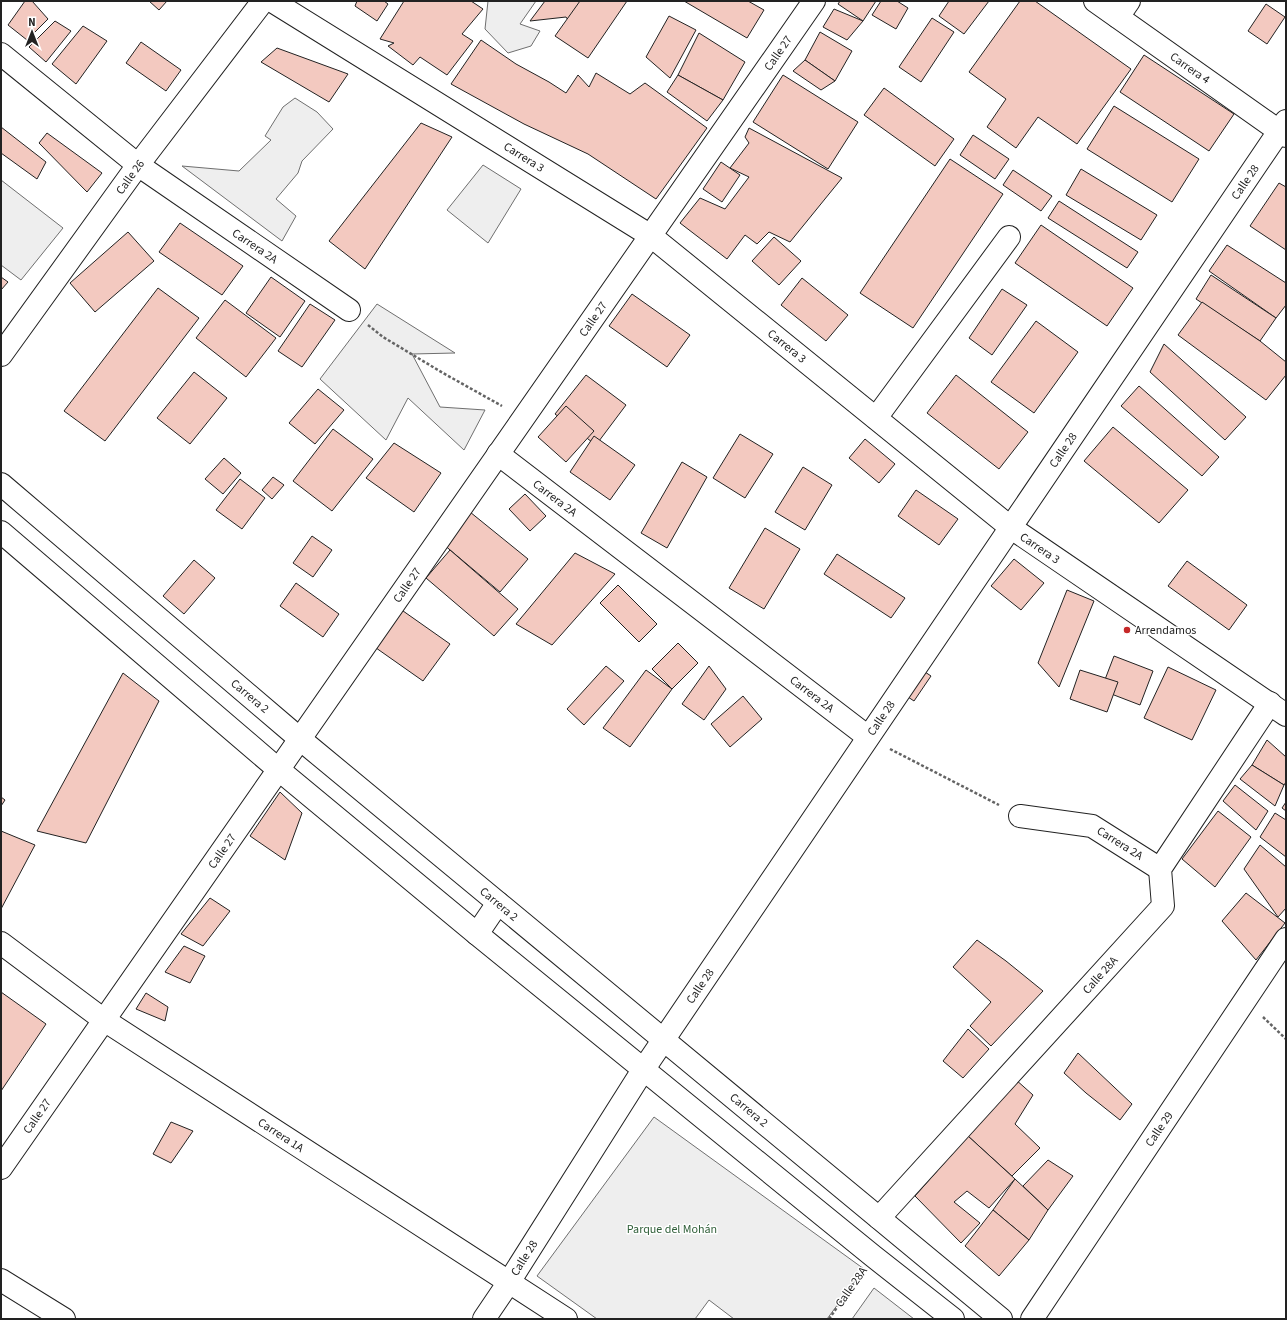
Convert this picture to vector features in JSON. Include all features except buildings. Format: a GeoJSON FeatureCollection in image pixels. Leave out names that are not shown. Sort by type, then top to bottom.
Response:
{"type":"FeatureCollection","features":[{"type":"Feature","properties":{"kind":"street","name":"Calle 26"},"geometry":{"type":"LineString","coordinates":[[1,355],[138,165],[263,1]]}},
{"type":"Feature","properties":{"kind":"street","name":"Carrera 3"},"geometry":{"type":"LineString","coordinates":[[272,1],[651,236],[1010,527],[1278,709]]}},
{"type":"Feature","properties":{"kind":"street","name":"Calle 27"},"geometry":{"type":"LineString","coordinates":[[1,1168],[814,1]]}},
{"type":"Feature","properties":{"kind":"street","name":"Carrera 4"},"geometry":{"type":"LineString","coordinates":[[1095,1],[1123,9],[1284,129]]}},
{"type":"Feature","properties":{"kind":"street","name":"Carrera 2A"},"geometry":{"type":"LineString","coordinates":[[1,54],[138,165],[349,310]]}},
{"type":"Feature","properties":{"kind":"street","name":"Calle 28"},"geometry":{"type":"LineString","coordinates":[[484,1319],[643,1070],[1010,527],[1284,129]]}},
{"type":"Feature","properties":{"kind":"street"},"geometry":{"type":"LineString","coordinates":[[876,418],[1009,237]]}},
{"type":"Feature","properties":{"kind":"street","name":"Carrera 2A"},"geometry":{"type":"LineString","coordinates":[[498,454],[868,737]]}},
{"type":"Feature","properties":{"kind":"street","name":"Carrera 2"},"geometry":{"type":"LineString","coordinates":[[1,484],[300,739],[1001,1319]]}},
{"type":"Feature","properties":{"kind":"street"},"geometry":{"type":"LineString","coordinates":[[1,532],[279,770],[477,934],[643,1070],[953,1319]]}},
{"type":"Feature","properties":{"kind":"street"},"geometry":{"type":"LineString","coordinates":[[1160,869],[1278,709]]}},
{"type":"Feature","properties":{"kind":"street","name":"Carrera 2A"},"geometry":{"type":"LineString","coordinates":[[1020,816],[1092,826],[1160,869]]}},
{"type":"Feature","properties":{"kind":"street","name":"Calle 28A"},"geometry":{"type":"LineString","coordinates":[[879,1218],[1163,906],[1160,869]]}},
{"type":"Feature","properties":{"kind":"street"},"geometry":{"type":"LineString","coordinates":[[477,934],[498,903]]}},
{"type":"Feature","properties":{"kind":"street","name":"Calle 29"},"geometry":{"type":"LineString","coordinates":[[1032,1319],[1286,939]]}},
{"type":"Feature","properties":{"kind":"street","name":"Carrera 1A"},"geometry":{"type":"LineString","coordinates":[[1,943],[104,1020],[566,1319]]}},
{"type":"Feature","properties":{"kind":"street"},"geometry":{"type":"LineString","coordinates":[[1,1280],[64,1319]]}},
{"type":"Feature","properties":{"kind":"path"},"geometry":{"type":"LineString","coordinates":[[349,310],[383,337],[523,419]]}},
{"type":"Feature","properties":{"kind":"path"},"geometry":{"type":"LineString","coordinates":[[868,737],[1020,816]]}},
{"type":"Feature","properties":{"kind":"path"},"geometry":{"type":"LineString","coordinates":[[1245,1000],[1286,1039]]}},
{"type":"Feature","properties":{"kind":"path","name":"Calle 28A"},"geometry":{"type":"LineString","coordinates":[[829,1319],[873,1256]]}},
{"type":"Feature","properties":{"kind":"green space"},"geometry":{"type":"Polygon","coordinates":[[[488,1],[536,1],[520,24],[540,31],[531,46],[508,53],[485,29],[488,1]]]}},
{"type":"Feature","properties":{"kind":"green space"},"geometry":{"type":"Polygon","coordinates":[[[295,98],[317,112],[333,129],[302,161],[298,173],[276,199],[296,216],[282,241],[182,166],[239,171],[271,140],[265,136],[283,107],[295,98]]]}},
{"type":"Feature","properties":{"kind":"green space"},"geometry":{"type":"Polygon","coordinates":[[[483,165],[521,189],[488,243],[447,210],[483,165]]]}},
{"type":"Feature","properties":{"kind":"green space"},"geometry":{"type":"Polygon","coordinates":[[[1,180],[63,228],[21,280],[1,265],[1,180]]]}},
{"type":"Feature","properties":{"kind":"green space"},"geometry":{"type":"Polygon","coordinates":[[[377,304],[455,353],[412,354],[440,407],[485,410],[464,450],[408,398],[386,440],[320,379],[377,304]]]}},
{"type":"Feature","properties":{"kind":"green space","name":"Parque del Mohán"},"geometry":{"type":"Polygon","coordinates":[[[654,1117],[864,1269],[827,1319],[734,1319],[709,1300],[695,1319],[597,1319],[537,1276],[654,1117]]]}},
{"type":"Feature","properties":{"kind":"green space"},"geometry":{"type":"Polygon","coordinates":[[[874,1288],[914,1319],[852,1319],[874,1288]]]}},
{"type":"Feature","properties":{"kind":"place","name":"Arrendamos"},"geometry":{"type":"Point","coordinates":[1127,630]}}]}
